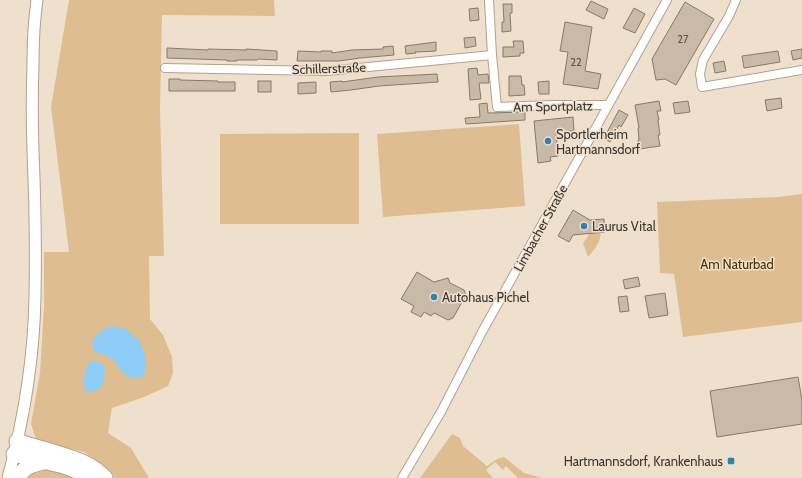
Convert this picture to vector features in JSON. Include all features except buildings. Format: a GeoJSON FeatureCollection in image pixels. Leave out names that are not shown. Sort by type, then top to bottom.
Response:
{"type":"FeatureCollection","features":[{"type":"Feature","properties":{"kind":"highway"},"geometry":{"type":"LineString","coordinates":[[16,447],[44,462],[64,466],[80,472],[89,478]]}},
{"type":"Feature","properties":{"kind":"highway"},"geometry":{"type":"LineString","coordinates":[[16,447],[76,459],[89,465],[105,478]]}},
{"type":"Feature","properties":{"kind":"highway"},"geometry":{"type":"LineString","coordinates":[[18,478],[24,469],[33,464],[44,462]]}},
{"type":"Feature","properties":{"kind":"main road"},"geometry":{"type":"LineString","coordinates":[[8,478],[16,447],[28,381],[34,326],[35,297],[32,105],[37,0]]}},
{"type":"Feature","properties":{"kind":"street"},"geometry":{"type":"LineString","coordinates":[[489,0],[492,55]]}},
{"type":"Feature","properties":{"kind":"street","name":"Limbacher Straße"},"geometry":{"type":"LineString","coordinates":[[402,478],[441,412],[482,332],[667,0]]}},
{"type":"Feature","properties":{"kind":"street"},"geometry":{"type":"LineString","coordinates":[[736,0],[703,60],[700,74],[702,87],[802,70]]}},
{"type":"Feature","properties":{"kind":"street","name":"Schillerstraße"},"geometry":{"type":"LineString","coordinates":[[165,68],[327,71],[492,55]]}},
{"type":"Feature","properties":{"kind":"street","name":"Am Sportplatz"},"geometry":{"type":"LineString","coordinates":[[492,55],[497,107],[608,104]]}},
{"type":"Feature","properties":{"kind":"green space"},"geometry":{"type":"Polygon","coordinates":[[[69,0],[274,0],[275,16],[162,15],[160,110],[164,256],[149,256],[150,319],[163,335],[172,357],[173,373],[168,386],[144,397],[112,408],[108,433],[131,448],[149,478],[115,478],[113,474],[84,452],[36,439],[31,424],[40,373],[44,307],[44,252],[69,252],[51,107],[69,0]]]}},
{"type":"Feature","properties":{"kind":"green space"},"geometry":{"type":"Polygon","coordinates":[[[519,124],[525,206],[383,217],[377,134],[519,124]]]}},
{"type":"Feature","properties":{"kind":"green space"},"geometry":{"type":"Polygon","coordinates":[[[359,133],[359,224],[220,224],[220,134],[359,133]]]}},
{"type":"Feature","properties":{"kind":"green space","name":"Am Naturbad"},"geometry":{"type":"Polygon","coordinates":[[[802,194],[802,322],[683,337],[674,274],[660,273],[657,202],[778,197],[802,194]]]}},
{"type":"Feature","properties":{"kind":"green space"},"geometry":{"type":"Polygon","coordinates":[[[601,232],[597,246],[588,257],[583,243],[589,234],[601,232]]]}},
{"type":"Feature","properties":{"kind":"green space"},"geometry":{"type":"Polygon","coordinates":[[[452,434],[460,438],[463,446],[487,466],[497,459],[504,457],[524,473],[542,478],[518,478],[506,466],[503,470],[495,462],[486,470],[493,478],[420,478],[452,434]]]}},
{"type":"Feature","properties":{"kind":"green space"},"geometry":{"type":"Polygon","coordinates":[[[40,469],[59,470],[76,478],[25,478],[28,474],[40,469]]]}},
{"type":"Feature","properties":{"kind":"water"},"geometry":{"type":"Polygon","coordinates":[[[110,326],[124,328],[139,340],[146,358],[146,370],[142,377],[135,378],[126,376],[113,359],[94,351],[92,341],[98,333],[110,326]]]}},
{"type":"Feature","properties":{"kind":"water"},"geometry":{"type":"Polygon","coordinates":[[[92,361],[102,363],[105,369],[104,380],[100,389],[87,392],[83,382],[88,363],[92,361]]]}},
{"type":"Feature","properties":{"kind":"place","name":"Sportlerheim Hartmannsdorf"},"geometry":{"type":"Point","coordinates":[548,141]}},
{"type":"Feature","properties":{"kind":"place","name":"Laurus Vital"},"geometry":{"type":"Point","coordinates":[584,226]}},
{"type":"Feature","properties":{"kind":"place","name":"Autohaus Pichel"},"geometry":{"type":"Point","coordinates":[434,297]}},
{"type":"Feature","properties":{"kind":"place","name":"Hartmannsdorf, Krankenhaus"},"geometry":{"type":"Point","coordinates":[731,461]}}]}
